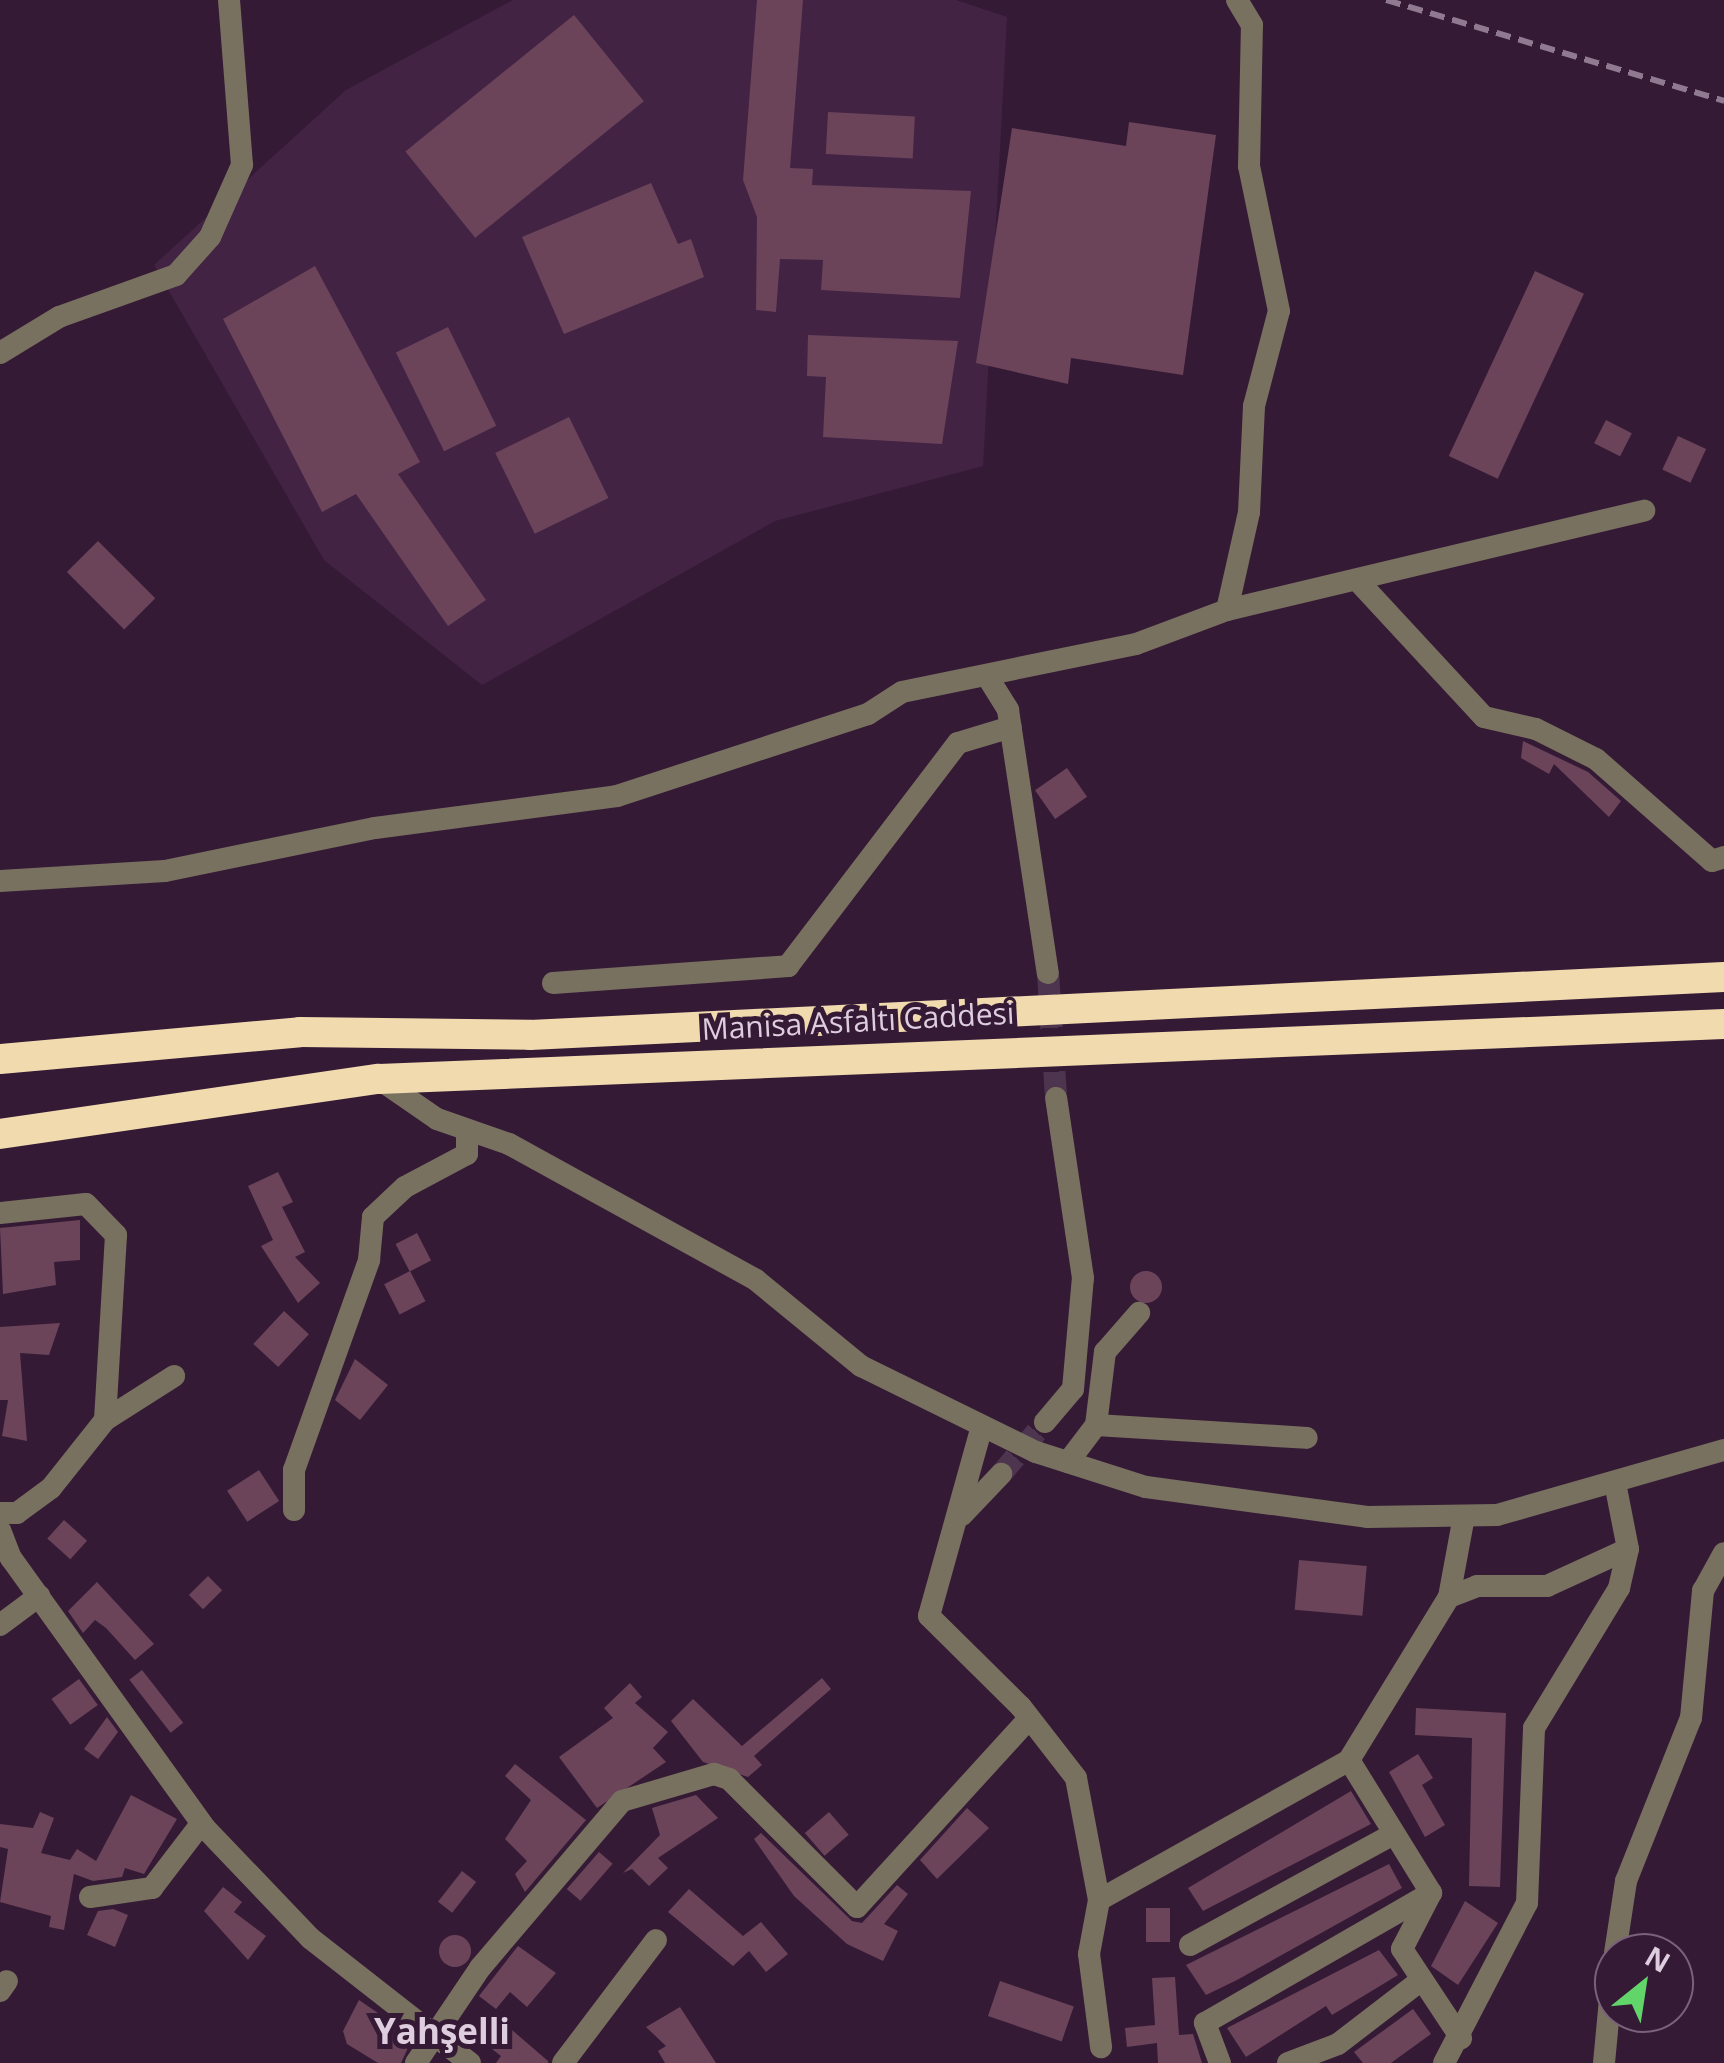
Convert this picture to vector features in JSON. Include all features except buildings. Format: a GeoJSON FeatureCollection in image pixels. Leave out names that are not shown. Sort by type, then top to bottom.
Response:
{"type":"FeatureCollection","features":[{"type":"Feature","properties":{"kind":"highway","name":"Manisa Asfaltı Caddesi"},"geometry":{"type":"LineString","coordinates":[[0,1059],[300,1032],[530,1034],[1724,977]]}},
{"type":"Feature","properties":{"kind":"highway","name":"Manisa Asfaltı Caddesi"},"geometry":{"type":"LineString","coordinates":[[0,1134],[379,1079],[1724,1024]]}},
{"type":"Feature","properties":{"kind":"street"},"geometry":{"type":"LineString","coordinates":[[0,353],[58,316],[176,275],[210,238],[242,165],[228,0]]}},
{"type":"Feature","properties":{"kind":"street"},"geometry":{"type":"LineString","coordinates":[[1227,610],[1249,512],[1254,406],[1279,311],[1250,166],[1252,26],[1238,0]]}},
{"type":"Feature","properties":{"kind":"street"},"geometry":{"type":"LineString","coordinates":[[0,881],[165,871],[375,828],[618,796],[868,714],[902,692],[1136,644],[1227,610],[1358,582],[1644,511]]}},
{"type":"Feature","properties":{"kind":"street"},"geometry":{"type":"LineString","coordinates":[[1358,582],[1484,716],[1596,759],[1712,860],[1724,858]]}},
{"type":"Feature","properties":{"kind":"street"},"geometry":{"type":"LineString","coordinates":[[987,676],[1011,728],[1048,973]]}},
{"type":"Feature","properties":{"kind":"street"},"geometry":{"type":"LineString","coordinates":[[553,983],[788,966],[958,743],[1011,728]]}},
{"type":"Feature","properties":{"kind":"street"},"geometry":{"type":"LineString","coordinates":[[379,1079],[467,1133],[628,1204],[756,1280],[861,1366],[982,1426],[1068,1462],[1232,1502],[1366,1518],[1464,1516],[1616,1488],[1724,1450]]}},
{"type":"Feature","properties":{"kind":"street"},"geometry":{"type":"LineString","coordinates":[[1046,1422],[1074,1389],[1083,1278],[1056,1098]]}},
{"type":"Feature","properties":{"kind":"street"},"geometry":{"type":"LineString","coordinates":[[294,1510],[294,1470],[369,1260],[373,1217],[405,1187],[467,1154],[467,1133]]}},
{"type":"Feature","properties":{"kind":"street"},"geometry":{"type":"LineString","coordinates":[[0,1214],[86,1204],[116,1234],[105,1420]]}},
{"type":"Feature","properties":{"kind":"street"},"geometry":{"type":"LineString","coordinates":[[1068,1462],[1096,1425],[1105,1352],[1139,1313]]}},
{"type":"Feature","properties":{"kind":"street"},"geometry":{"type":"LineString","coordinates":[[0,1513],[17,1514],[51,1488],[105,1420],[174,1376]]}},
{"type":"Feature","properties":{"kind":"street"},"geometry":{"type":"LineString","coordinates":[[1096,1425],[1307,1438]]}},
{"type":"Feature","properties":{"kind":"street"},"geometry":{"type":"LineString","coordinates":[[982,1426],[929,1616],[1022,1707],[1026,1722],[1076,1778],[1099,1900],[1090,1954],[1101,2047]]}},
{"type":"Feature","properties":{"kind":"street"},"geometry":{"type":"LineString","coordinates":[[957,1520],[1001,1474]]}},
{"type":"Feature","properties":{"kind":"street"},"geometry":{"type":"LineString","coordinates":[[1444,2063],[1462,2038],[1526,1903],[1534,1728],[1619,1588],[1628,1549],[1616,1488]]}},
{"type":"Feature","properties":{"kind":"street"},"geometry":{"type":"LineString","coordinates":[[1099,1900],[1349,1760],[1449,1596],[1464,1516]]}},
{"type":"Feature","properties":{"kind":"street"},"geometry":{"type":"LineString","coordinates":[[0,1530],[47,1606],[201,1824],[310,1938],[470,2063]]}},
{"type":"Feature","properties":{"kind":"street"},"geometry":{"type":"LineString","coordinates":[[1449,1596],[1547,1586],[1628,1549]]}},
{"type":"Feature","properties":{"kind":"street"},"geometry":{"type":"LineString","coordinates":[[1618,1933],[1626,1881],[1692,1718],[1703,1592],[1724,1553]]}},
{"type":"Feature","properties":{"kind":"street"},"geometry":{"type":"LineString","coordinates":[[0,1625],[47,1606]]}},
{"type":"Feature","properties":{"kind":"street"},"geometry":{"type":"LineString","coordinates":[[416,2063],[434,2035],[622,1801],[714,1774],[728,1779],[858,1907],[1026,1722]]}},
{"type":"Feature","properties":{"kind":"street"},"geometry":{"type":"LineString","coordinates":[[1349,1760],[1392,1835],[1432,1893]]}},
{"type":"Feature","properties":{"kind":"street"},"geometry":{"type":"LineString","coordinates":[[90,1897],[152,1888],[201,1824]]}},
{"type":"Feature","properties":{"kind":"street"},"geometry":{"type":"LineString","coordinates":[[1190,1944],[1392,1835]]}},
{"type":"Feature","properties":{"kind":"street"},"geometry":{"type":"LineString","coordinates":[[1432,1893],[1402,1949],[1462,2038]]}},
{"type":"Feature","properties":{"kind":"street"},"geometry":{"type":"LineString","coordinates":[[1220,2063],[1205,2022],[1432,1893]]}},
{"type":"Feature","properties":{"kind":"street"},"geometry":{"type":"LineString","coordinates":[[563,2063],[656,1940]]}},
{"type":"Feature","properties":{"kind":"street"},"geometry":{"type":"LineString","coordinates":[[1288,2063],[1338,2044],[1420,1981]]}},
{"type":"Feature","properties":{"kind":"street"},"geometry":{"type":"LineString","coordinates":[[1604,2063],[1607,2033]]}},
{"type":"Feature","properties":{"kind":"shaded area"},"geometry":{"type":"Polygon","coordinates":[[[513,0],[956,0],[1007,17],[983,466],[775,521],[482,685],[324,560],[154,265],[346,90],[513,0]]]}},
{"type":"Feature","properties":{"kind":"tunnel"},"geometry":{"type":"LineString","coordinates":[[1048,973],[1056,1098]]}},
{"type":"Feature","properties":{"kind":"tunnel"},"geometry":{"type":"LineString","coordinates":[[1001,1474],[1045,1422]]}},
{"type":"Feature","properties":{"kind":"railway"},"geometry":{"type":"LineString","coordinates":[[1386,0],[1724,101]]}},
{"type":"Feature","properties":{"kind":"district","name":"Yahşelli"},"geometry":{"type":"Point","coordinates":[442,2031]}}]}
